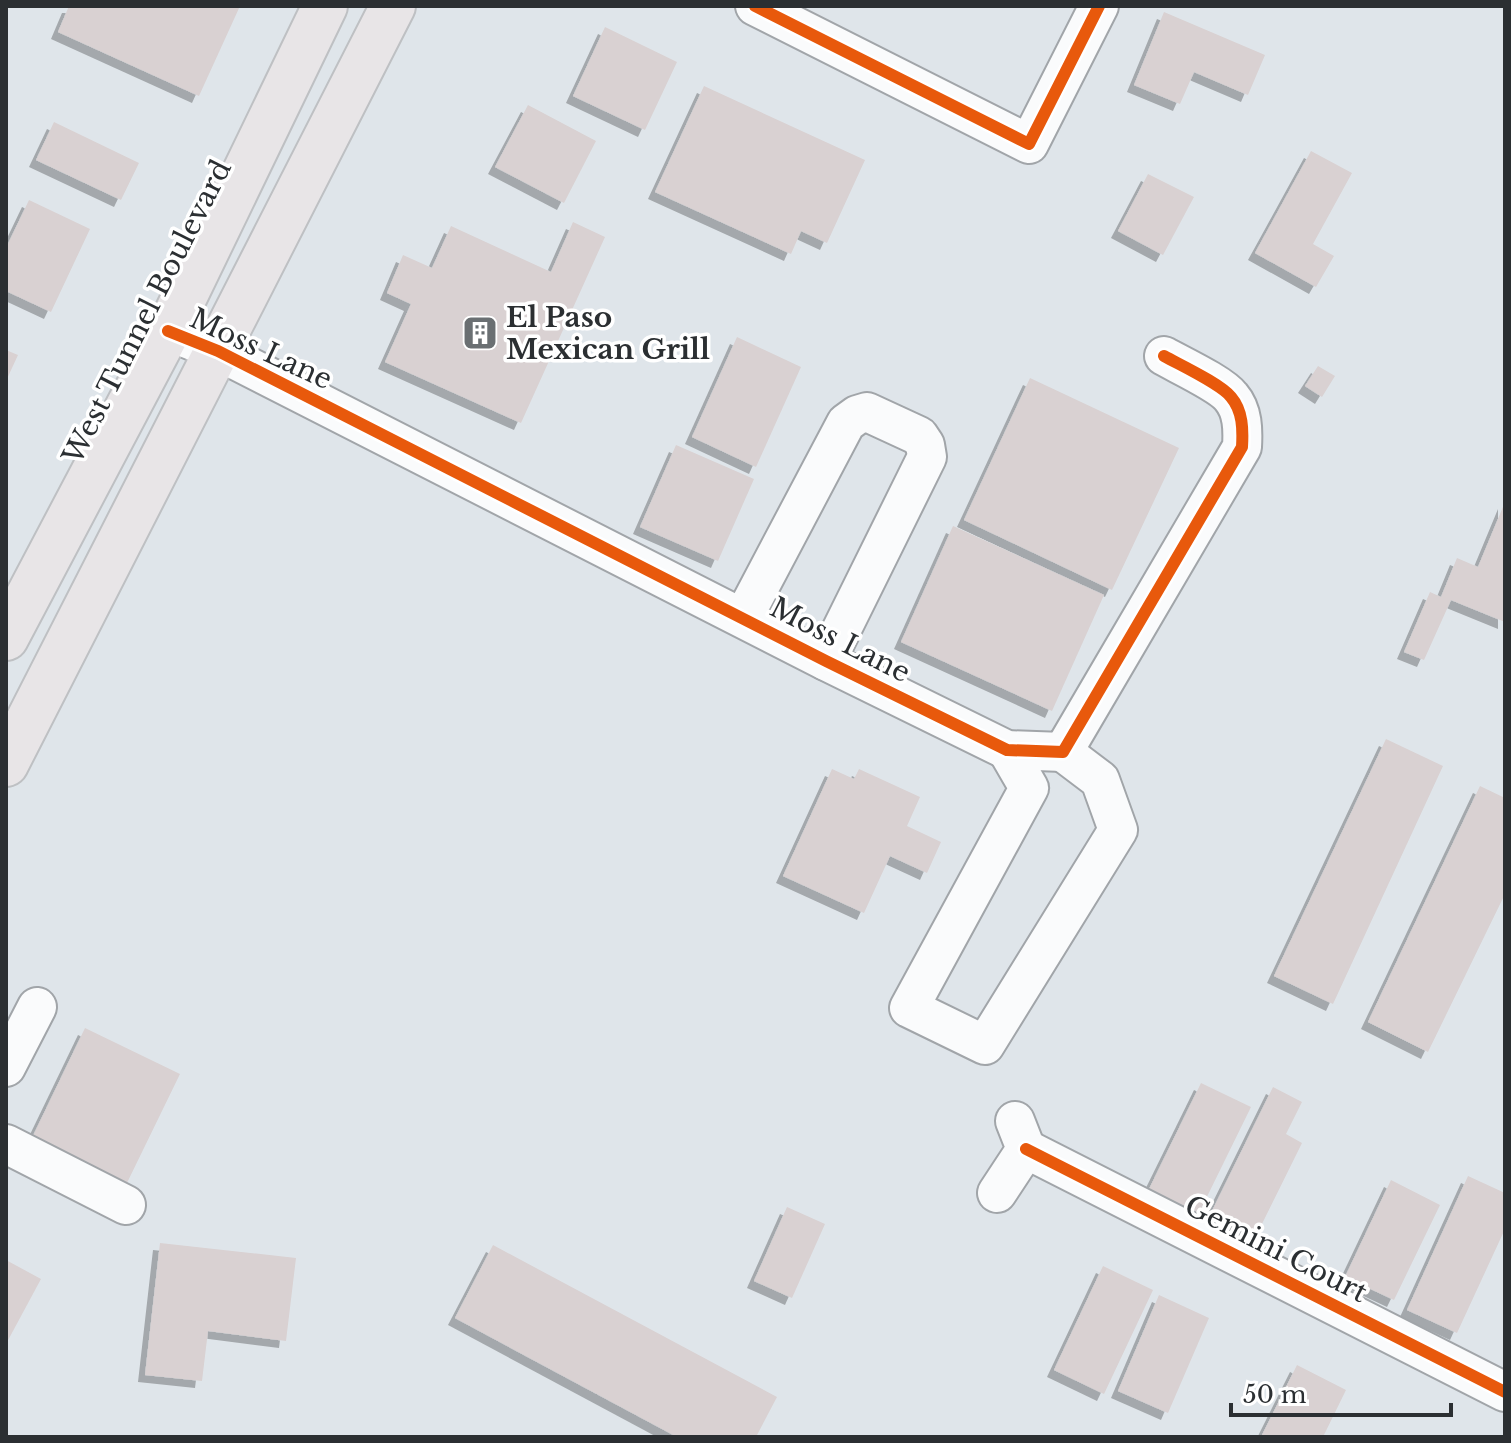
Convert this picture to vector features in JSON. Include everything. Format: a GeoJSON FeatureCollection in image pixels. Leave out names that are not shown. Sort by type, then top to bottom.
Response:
{"type":"FeatureCollection","features":[{"type":"Feature","properties":{"kind":"main road","name":"West Tunnel Boulevard"},"geometry":{"type":"LineString","coordinates":[[6,638],[168,331],[325,6]]}},
{"type":"Feature","properties":{"kind":"main road"},"geometry":{"type":"LineString","coordinates":[[6,764],[393,6]]}},
{"type":"Feature","properties":{"kind":"street"},"geometry":{"type":"LineString","coordinates":[[755,6],[1029,144],[1099,6]]}},
{"type":"Feature","properties":{"kind":"street","name":"Moss Lane"},"geometry":{"type":"LineString","coordinates":[[168,331],[218,351],[1007,750],[1063,752]]}},
{"type":"Feature","properties":{"kind":"street"},"geometry":{"type":"LineString","coordinates":[[1007,750],[1029,788],[909,1008],[985,1045],[1118,830],[1100,780],[1063,752],[1242,447],[1243,424],[1232,397],[1164,356]]}},
{"type":"Feature","properties":{"kind":"street"},"geometry":{"type":"LineString","coordinates":[[743,618],[846,423],[867,412],[919,436],[925,445],[927,457],[826,661]]}},
{"type":"Feature","properties":{"kind":"street"},"geometry":{"type":"LineString","coordinates":[[6,1067],[37,1007]]}},
{"type":"Feature","properties":{"kind":"street","name":"Gemini Court"},"geometry":{"type":"LineString","coordinates":[[997,1193],[1020,1135],[1505,1392]]}},
{"type":"Feature","properties":{"kind":"street"},"geometry":{"type":"LineString","coordinates":[[6,1144],[126,1205]]}},
{"type":"Feature","properties":{"kind":"building"},"geometry":{"type":"Polygon","coordinates":[[[69,6],[240,6],[199,96],[58,32],[69,6]]]}},
{"type":"Feature","properties":{"kind":"building"},"geometry":{"type":"Polygon","coordinates":[[[1164,12],[1265,55],[1248,95],[1194,72],[1180,104],[1134,85],[1164,12]]]}},
{"type":"Feature","properties":{"kind":"building"},"geometry":{"type":"Polygon","coordinates":[[[605,27],[677,62],[645,130],[573,96],[605,27]]]}},
{"type":"Feature","properties":{"kind":"building"},"geometry":{"type":"Polygon","coordinates":[[[704,86],[865,160],[827,243],[801,231],[791,254],[655,192],[704,86]]]}},
{"type":"Feature","properties":{"kind":"building"},"geometry":{"type":"Polygon","coordinates":[[[528,105],[596,141],[564,203],[495,167],[528,105]]]}},
{"type":"Feature","properties":{"kind":"building"},"geometry":{"type":"Polygon","coordinates":[[[54,122],[139,163],[121,200],[36,160],[54,122]]]}},
{"type":"Feature","properties":{"kind":"building"},"geometry":{"type":"Polygon","coordinates":[[[1311,151],[1352,173],[1313,244],[1334,256],[1316,287],[1255,253],[1311,151]]]}},
{"type":"Feature","properties":{"kind":"building"},"geometry":{"type":"Polygon","coordinates":[[[1148,174],[1194,197],[1163,255],[1118,231],[1148,174]]]}},
{"type":"Feature","properties":{"kind":"building"},"geometry":{"type":"Polygon","coordinates":[[[29,200],[90,229],[51,312],[6,291],[6,248],[29,200]]]}},
{"type":"Feature","properties":{"kind":"building","name":"El Paso Mexican Grill"},"geometry":{"type":"Polygon","coordinates":[[[573,222],[605,237],[521,423],[385,362],[411,304],[387,293],[403,255],[432,268],[451,226],[551,272],[573,222]]]}},
{"type":"Feature","properties":{"kind":"building"},"geometry":{"type":"Polygon","coordinates":[[[737,337],[801,367],[756,467],[692,437],[737,337]]]}},
{"type":"Feature","properties":{"kind":"building"},"geometry":{"type":"Polygon","coordinates":[[[6,350],[18,355],[6,381],[6,350]]]}},
{"type":"Feature","properties":{"kind":"building"},"geometry":{"type":"Polygon","coordinates":[[[1318,366],[1335,376],[1322,397],[1305,386],[1318,366]]]}},
{"type":"Feature","properties":{"kind":"building"},"geometry":{"type":"Polygon","coordinates":[[[1030,378],[1179,448],[1112,590],[964,520],[1030,378]]]}},
{"type":"Feature","properties":{"kind":"building"},"geometry":{"type":"Polygon","coordinates":[[[676,445],[754,479],[718,561],[640,527],[676,445]]]}},
{"type":"Feature","properties":{"kind":"building"},"geometry":{"type":"Polygon","coordinates":[[[1505,502],[1505,622],[1451,600],[1424,660],[1404,652],[1430,592],[1441,597],[1457,558],[1478,567],[1505,502]]]}},
{"type":"Feature","properties":{"kind":"building"},"geometry":{"type":"Polygon","coordinates":[[[953,526],[1104,595],[1052,711],[901,642],[953,526]]]}},
{"type":"Feature","properties":{"kind":"building"},"geometry":{"type":"Polygon","coordinates":[[[1386,739],[1443,766],[1333,1004],[1274,976],[1386,739]]]}},
{"type":"Feature","properties":{"kind":"building"},"geometry":{"type":"Polygon","coordinates":[[[832,769],[854,779],[859,769],[920,797],[907,826],[941,842],[927,873],[890,856],[864,913],[783,876],[832,769]]]}},
{"type":"Feature","properties":{"kind":"building"},"geometry":{"type":"Polygon","coordinates":[[[1480,786],[1505,798],[1505,894],[1428,1052],[1368,1022],[1480,786]]]}},
{"type":"Feature","properties":{"kind":"building"},"geometry":{"type":"Polygon","coordinates":[[[85,1028],[180,1074],[125,1187],[30,1142],[85,1028]]]}},
{"type":"Feature","properties":{"kind":"building"},"geometry":{"type":"Polygon","coordinates":[[[1201,1083],[1251,1107],[1199,1213],[1149,1189],[1201,1083]]]}},
{"type":"Feature","properties":{"kind":"building"},"geometry":{"type":"Polygon","coordinates":[[[1273,1087],[1302,1102],[1286,1134],[1302,1143],[1256,1236],[1211,1213],[1273,1087]]]}},
{"type":"Feature","properties":{"kind":"building"},"geometry":{"type":"Polygon","coordinates":[[[1468,1176],[1505,1193],[1505,1229],[1457,1333],[1407,1310],[1468,1176]]]}},
{"type":"Feature","properties":{"kind":"building"},"geometry":{"type":"Polygon","coordinates":[[[1391,1180],[1440,1205],[1394,1300],[1345,1277],[1391,1180]]]}},
{"type":"Feature","properties":{"kind":"building"},"geometry":{"type":"Polygon","coordinates":[[[787,1207],[825,1224],[792,1298],[754,1281],[787,1207]]]}},
{"type":"Feature","properties":{"kind":"building"},"geometry":{"type":"Polygon","coordinates":[[[160,1243],[296,1258],[286,1341],[208,1331],[202,1381],[145,1375],[160,1243]]]}},
{"type":"Feature","properties":{"kind":"building"},"geometry":{"type":"Polygon","coordinates":[[[493,1245],[777,1397],[756,1437],[677,1437],[455,1318],[493,1245]]]}},
{"type":"Feature","properties":{"kind":"building"},"geometry":{"type":"Polygon","coordinates":[[[6,1260],[41,1279],[6,1344],[6,1260]]]}},
{"type":"Feature","properties":{"kind":"building"},"geometry":{"type":"Polygon","coordinates":[[[1103,1266],[1153,1290],[1104,1394],[1054,1370],[1103,1266]]]}},
{"type":"Feature","properties":{"kind":"building"},"geometry":{"type":"Polygon","coordinates":[[[1159,1295],[1209,1318],[1168,1413],[1118,1391],[1159,1295]]]}},
{"type":"Feature","properties":{"kind":"building"},"geometry":{"type":"Polygon","coordinates":[[[1297,1365],[1346,1390],[1323,1437],[1261,1437],[1297,1365]]]}},
{"type":"Feature","properties":{"kind":"cycle path"},"geometry":{"type":"LineString","coordinates":[[755,6],[1029,144],[1099,6]]}},
{"type":"Feature","properties":{"kind":"cycle path"},"geometry":{"type":"LineString","coordinates":[[168,331],[218,351],[1007,750],[1063,752],[1242,447],[1240,414],[1231,397],[1210,381],[1164,356]]}},
{"type":"Feature","properties":{"kind":"cycle path"},"geometry":{"type":"LineString","coordinates":[[1026,1149],[1505,1392]]}},
{"type":"Feature","properties":{"kind":"place","name":"El Paso Mexican Grill"},"geometry":{"type":"Point","coordinates":[480,333]}}]}
